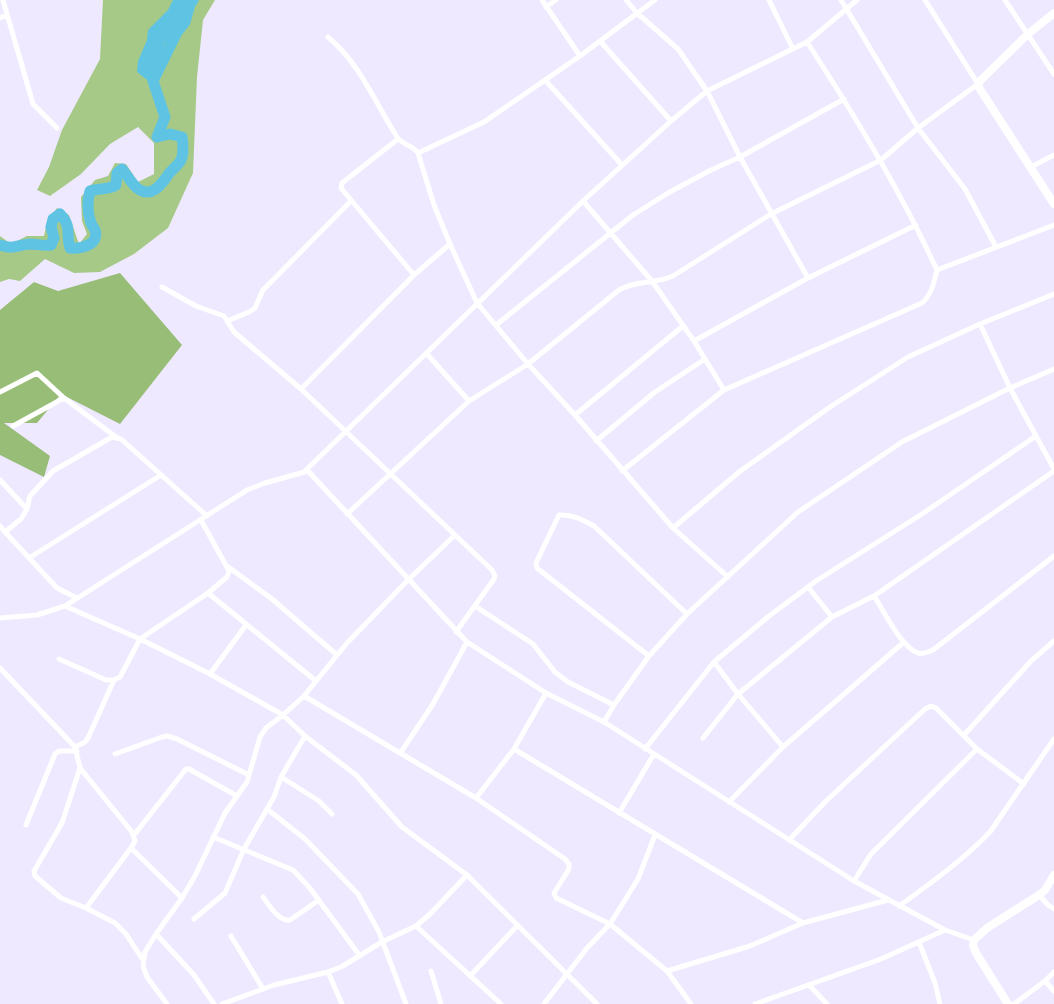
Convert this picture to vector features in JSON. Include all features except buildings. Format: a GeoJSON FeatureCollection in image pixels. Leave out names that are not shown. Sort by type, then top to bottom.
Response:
{"type":"FeatureCollection","features":[{"type":"Feature","properties":{"kind":"street"},"geometry":{"type":"LineString","coordinates":[[3,0],[33,104],[57,128]]}},
{"type":"Feature","properties":{"kind":"street"},"geometry":{"type":"LineString","coordinates":[[542,0],[580,56]]}},
{"type":"Feature","properties":{"kind":"street"},"geometry":{"type":"LineString","coordinates":[[546,7],[556,0]]}},
{"type":"Feature","properties":{"kind":"street"},"geometry":{"type":"LineString","coordinates":[[626,0],[637,13],[678,49],[707,91],[740,157],[808,278]]}},
{"type":"Feature","properties":{"kind":"street"},"geometry":{"type":"LineString","coordinates":[[418,154],[484,122],[580,56],[655,0]]}},
{"type":"Feature","properties":{"kind":"street"},"geometry":{"type":"LineString","coordinates":[[769,0],[792,49]]}},
{"type":"Feature","properties":{"kind":"street"},"geometry":{"type":"LineString","coordinates":[[841,0],[918,128],[965,189],[996,247]]}},
{"type":"Feature","properties":{"kind":"street"},"geometry":{"type":"LineString","coordinates":[[0,618],[37,615],[65,606],[247,490],[305,471],[583,201],[707,91],[807,42],[857,0]]}},
{"type":"Feature","properties":{"kind":"street"},"geometry":{"type":"LineString","coordinates":[[925,0],[978,84],[978,88],[1054,204]]}},
{"type":"Feature","properties":{"kind":"street"},"geometry":{"type":"LineString","coordinates":[[1006,0],[1054,74]]}},
{"type":"Feature","properties":{"kind":"street"},"geometry":{"type":"LineString","coordinates":[[347,514],[469,400],[528,364],[619,290],[629,285],[673,276],[771,214],[881,160],[918,128],[978,84],[1028,34],[1054,13]]}},
{"type":"Feature","properties":{"kind":"street"},"geometry":{"type":"LineString","coordinates":[[0,18],[7,15]]}},
{"type":"Feature","properties":{"kind":"street"},"geometry":{"type":"LineString","coordinates":[[328,37],[351,60],[398,139],[413,148],[418,154],[434,205],[478,303],[528,364],[673,528],[728,577]]}},
{"type":"Feature","properties":{"kind":"street"},"geometry":{"type":"LineString","coordinates":[[600,41],[671,122]]}},
{"type":"Feature","properties":{"kind":"street"},"geometry":{"type":"LineString","coordinates":[[622,471],[724,390],[922,302],[928,297],[932,288],[937,270],[916,225],[881,160],[807,42]]}},
{"type":"Feature","properties":{"kind":"street"},"geometry":{"type":"LineString","coordinates":[[545,80],[622,165]]}},
{"type":"Feature","properties":{"kind":"street"},"geometry":{"type":"LineString","coordinates":[[496,325],[633,215],[668,193],[740,157],[844,99]]}},
{"type":"Feature","properties":{"kind":"street"},"geometry":{"type":"LineString","coordinates":[[398,139],[342,183],[341,188],[414,275]]}},
{"type":"Feature","properties":{"kind":"street"},"geometry":{"type":"LineString","coordinates":[[1031,167],[1054,155]]}},
{"type":"Feature","properties":{"kind":"street"},"geometry":{"type":"LineString","coordinates":[[227,321],[255,308],[263,290],[352,200]]}},
{"type":"Feature","properties":{"kind":"street"},"geometry":{"type":"LineString","coordinates":[[583,201],[652,281],[694,341],[724,390]]}},
{"type":"Feature","properties":{"kind":"street"},"geometry":{"type":"LineString","coordinates":[[694,341],[808,278],[916,225]]}},
{"type":"Feature","properties":{"kind":"street"},"geometry":{"type":"LineString","coordinates":[[937,270],[1054,225]]}},
{"type":"Feature","properties":{"kind":"street"},"geometry":{"type":"LineString","coordinates":[[302,389],[414,275],[450,244]]}},
{"type":"Feature","properties":{"kind":"street"},"geometry":{"type":"LineString","coordinates":[[162,287],[201,308],[224,316],[234,332],[302,389],[492,570],[495,576],[456,632]]}},
{"type":"Feature","properties":{"kind":"street"},"geometry":{"type":"LineString","coordinates":[[673,528],[739,472],[830,406],[908,356],[1054,294]]}},
{"type":"Feature","properties":{"kind":"street"},"geometry":{"type":"LineString","coordinates":[[703,738],[738,694],[832,617],[874,596],[1054,470],[1010,388],[980,324]]}},
{"type":"Feature","properties":{"kind":"street"},"geometry":{"type":"LineString","coordinates":[[575,415],[683,326]]}},
{"type":"Feature","properties":{"kind":"street"},"geometry":{"type":"LineString","coordinates":[[427,354],[469,400]]}},
{"type":"Feature","properties":{"kind":"street"},"geometry":{"type":"LineString","coordinates":[[596,441],[655,392],[705,359]]}},
{"type":"Feature","properties":{"kind":"street"},"geometry":{"type":"LineString","coordinates":[[604,722],[649,656],[687,614],[798,512],[902,442],[1010,388],[1054,370]]}},
{"type":"Feature","properties":{"kind":"street"},"geometry":{"type":"LineString","coordinates":[[0,392],[37,373],[64,398],[121,439],[206,516]]}},
{"type":"Feature","properties":{"kind":"street"},"geometry":{"type":"LineString","coordinates":[[14,426],[64,398]]}},
{"type":"Feature","properties":{"kind":"street"},"geometry":{"type":"LineString","coordinates":[[645,749],[714,662],[768,616],[808,587],[914,519],[1036,436]]}},
{"type":"Feature","properties":{"kind":"street"},"geometry":{"type":"LineString","coordinates":[[5,532],[21,519],[27,509],[30,496],[53,471],[112,437],[116,437]]}},
{"type":"Feature","properties":{"kind":"street"},"geometry":{"type":"LineString","coordinates":[[305,471],[310,473],[466,642],[546,693],[604,722],[854,881],[945,930],[974,940]]}},
{"type":"Feature","properties":{"kind":"street"},"geometry":{"type":"LineString","coordinates":[[29,558],[161,475]]}},
{"type":"Feature","properties":{"kind":"street"},"geometry":{"type":"LineString","coordinates":[[0,480],[27,509]]}},
{"type":"Feature","properties":{"kind":"street"},"geometry":{"type":"LineString","coordinates":[[649,656],[537,568],[536,563],[559,514],[580,518],[594,526],[687,614]]}},
{"type":"Feature","properties":{"kind":"street"},"geometry":{"type":"LineString","coordinates":[[59,659],[106,680],[114,680],[120,677],[140,639],[208,593],[227,577],[228,571],[201,520]]}},
{"type":"Feature","properties":{"kind":"street"},"geometry":{"type":"LineString","coordinates":[[0,526],[57,588],[77,598]]}},
{"type":"Feature","properties":{"kind":"street"},"geometry":{"type":"LineString","coordinates":[[167,1004],[147,976],[143,966],[145,952],[195,876],[225,814],[249,775],[256,745],[260,737],[266,728],[304,696],[337,655],[408,580],[455,535]]}},
{"type":"Feature","properties":{"kind":"street"},"geometry":{"type":"LineString","coordinates":[[874,596],[904,642],[918,653],[925,654],[933,650],[1054,556]]}},
{"type":"Feature","properties":{"kind":"street"},"geometry":{"type":"LineString","coordinates":[[225,565],[272,599],[337,655]]}},
{"type":"Feature","properties":{"kind":"street"},"geometry":{"type":"LineString","coordinates":[[808,587],[832,617]]}},
{"type":"Feature","properties":{"kind":"street"},"geometry":{"type":"LineString","coordinates":[[208,593],[316,681]]}},
{"type":"Feature","properties":{"kind":"street"},"geometry":{"type":"LineString","coordinates":[[65,606],[140,639],[210,674],[283,715],[304,736],[356,775],[402,827],[467,875],[597,1004]]}},
{"type":"Feature","properties":{"kind":"street"},"geometry":{"type":"LineString","coordinates":[[475,606],[533,644],[555,672],[568,682],[614,705]]}},
{"type":"Feature","properties":{"kind":"street"},"geometry":{"type":"LineString","coordinates":[[210,674],[246,625]]}},
{"type":"Feature","properties":{"kind":"street"},"geometry":{"type":"LineString","coordinates":[[964,736],[1031,661],[1054,641]]}},
{"type":"Feature","properties":{"kind":"street"},"geometry":{"type":"LineString","coordinates":[[401,752],[433,704],[466,642]]}},
{"type":"Feature","properties":{"kind":"street"},"geometry":{"type":"LineString","coordinates":[[729,802],[783,747],[904,642]]}},
{"type":"Feature","properties":{"kind":"street"},"geometry":{"type":"LineString","coordinates":[[714,662],[738,694],[783,747]]}},
{"type":"Feature","properties":{"kind":"street"},"geometry":{"type":"LineString","coordinates":[[0,668],[76,749],[80,768],[134,835],[135,840],[131,848],[86,908]]}},
{"type":"Feature","properties":{"kind":"street"},"geometry":{"type":"LineString","coordinates":[[26,825],[55,754],[59,751],[76,749],[85,742],[114,680]]}},
{"type":"Feature","properties":{"kind":"street"},"geometry":{"type":"LineString","coordinates":[[476,798],[514,749],[546,693]]}},
{"type":"Feature","properties":{"kind":"street"},"geometry":{"type":"LineString","coordinates":[[304,696],[476,798],[556,853],[569,864],[569,869],[554,893],[558,900],[610,924],[667,971],[691,1004]]}},
{"type":"Feature","properties":{"kind":"street"},"geometry":{"type":"LineString","coordinates":[[788,840],[826,801],[928,707],[936,708],[977,749],[1024,784]]}},
{"type":"Feature","properties":{"kind":"street"},"geometry":{"type":"LineString","coordinates":[[115,754],[167,736],[177,739],[249,775]]}},
{"type":"Feature","properties":{"kind":"street"},"geometry":{"type":"LineString","coordinates":[[194,920],[225,892],[244,849],[274,797],[282,777],[304,736]]}},
{"type":"Feature","properties":{"kind":"street"},"geometry":{"type":"LineString","coordinates":[[899,906],[978,845],[990,832],[1054,739]]}},
{"type":"Feature","properties":{"kind":"street"},"geometry":{"type":"LineString","coordinates":[[514,749],[803,923]]}},
{"type":"Feature","properties":{"kind":"street"},"geometry":{"type":"LineString","coordinates":[[854,881],[871,854],[977,749]]}},
{"type":"Feature","properties":{"kind":"street"},"geometry":{"type":"LineString","coordinates":[[619,813],[654,754]]}},
{"type":"Feature","properties":{"kind":"street"},"geometry":{"type":"LineString","coordinates":[[80,768],[62,823],[34,871],[35,876],[61,898],[115,923],[126,934],[143,960]]}},
{"type":"Feature","properties":{"kind":"street"},"geometry":{"type":"LineString","coordinates":[[134,835],[186,769],[237,796]]}},
{"type":"Feature","properties":{"kind":"street"},"geometry":{"type":"LineString","coordinates":[[282,777],[319,801],[332,814]]}},
{"type":"Feature","properties":{"kind":"street"},"geometry":{"type":"LineString","coordinates":[[267,809],[305,839],[358,894],[379,932],[406,1004]]}},
{"type":"Feature","properties":{"kind":"street"},"geometry":{"type":"LineString","coordinates":[[544,1004],[566,973],[610,924],[638,879],[655,835]]}},
{"type":"Feature","properties":{"kind":"street"},"geometry":{"type":"LineString","coordinates":[[213,837],[293,870],[310,886],[360,956]]}},
{"type":"Feature","properties":{"kind":"street"},"geometry":{"type":"LineString","coordinates":[[131,848],[182,898]]}},
{"type":"Feature","properties":{"kind":"street"},"geometry":{"type":"LineString","coordinates":[[222,1004],[263,989],[341,967],[382,942],[416,926],[431,914],[467,875]]}},
{"type":"Feature","properties":{"kind":"street"},"geometry":{"type":"LineString","coordinates":[[1008,1004],[976,953],[974,940],[987,928],[1039,895],[1045,890],[1054,875]]}},
{"type":"Feature","properties":{"kind":"street"},"geometry":{"type":"LineString","coordinates":[[1039,895],[1054,909]]}},
{"type":"Feature","properties":{"kind":"street"},"geometry":{"type":"LineString","coordinates":[[263,897],[281,918],[286,921],[319,900]]}},
{"type":"Feature","properties":{"kind":"street"},"geometry":{"type":"LineString","coordinates":[[667,971],[750,946],[803,923],[888,900]]}},
{"type":"Feature","properties":{"kind":"street"},"geometry":{"type":"LineString","coordinates":[[416,926],[501,1004]]}},
{"type":"Feature","properties":{"kind":"street"},"geometry":{"type":"LineString","coordinates":[[470,976],[517,926]]}},
{"type":"Feature","properties":{"kind":"street"},"geometry":{"type":"LineString","coordinates":[[755,1004],[881,959],[945,930]]}},
{"type":"Feature","properties":{"kind":"street"},"geometry":{"type":"LineString","coordinates":[[156,934],[194,975],[214,1004]]}},
{"type":"Feature","properties":{"kind":"street"},"geometry":{"type":"LineString","coordinates":[[231,936],[263,989]]}},
{"type":"Feature","properties":{"kind":"street"},"geometry":{"type":"LineString","coordinates":[[919,942],[935,983],[940,1004]]}},
{"type":"Feature","properties":{"kind":"street"},"geometry":{"type":"LineString","coordinates":[[431,971],[441,1004]]}},
{"type":"Feature","properties":{"kind":"street"},"geometry":{"type":"LineString","coordinates":[[328,972],[342,1004]]}},
{"type":"Feature","properties":{"kind":"street"},"geometry":{"type":"LineString","coordinates":[[1014,1004],[1054,972]]}},
{"type":"Feature","properties":{"kind":"street"},"geometry":{"type":"LineString","coordinates":[[1045,981],[1054,991]]}},
{"type":"Feature","properties":{"kind":"street"},"geometry":{"type":"LineString","coordinates":[[809,985],[827,1004]]}},
{"type":"Feature","properties":{"kind":"green space"},"geometry":{"type":"Polygon","coordinates":[[[103,0],[215,0],[203,20],[197,77],[193,173],[168,228],[134,254],[100,272],[74,273],[45,259],[20,281],[9,279],[0,282],[0,236],[11,244],[27,236],[44,236],[47,222],[57,208],[69,215],[79,244],[87,234],[82,221],[81,197],[95,180],[108,176],[115,163],[126,164],[138,182],[154,174],[154,143],[138,127],[110,144],[81,174],[50,196],[37,190],[49,167],[62,130],[100,59],[103,0]]]}},
{"type":"Feature","properties":{"kind":"green space"},"geometry":{"type":"Polygon","coordinates":[[[120,273],[182,345],[120,424],[61,394],[37,423],[4,423],[50,456],[44,477],[0,455],[0,310],[34,282],[58,291],[120,273]]]}},
{"type":"Feature","properties":{"kind":"water"},"geometry":{"type":"Polygon","coordinates":[[[173,0],[186,0],[183,21],[165,43],[151,83],[137,72],[138,61],[147,40],[148,30],[168,10],[173,0]]]}},
{"type":"Feature","properties":{"kind":"waterway"},"geometry":{"type":"LineString","coordinates":[[0,245],[12,247],[30,244],[51,245],[54,238],[51,227],[53,219],[60,214],[68,227],[70,248],[88,245],[92,243],[96,235],[88,211],[90,191],[110,188],[116,185],[117,173],[122,169],[137,188],[142,191],[151,191],[159,186],[178,164],[183,154],[182,137],[170,134],[157,137],[165,117],[153,81],[177,32],[185,22],[193,0]]}}]}
